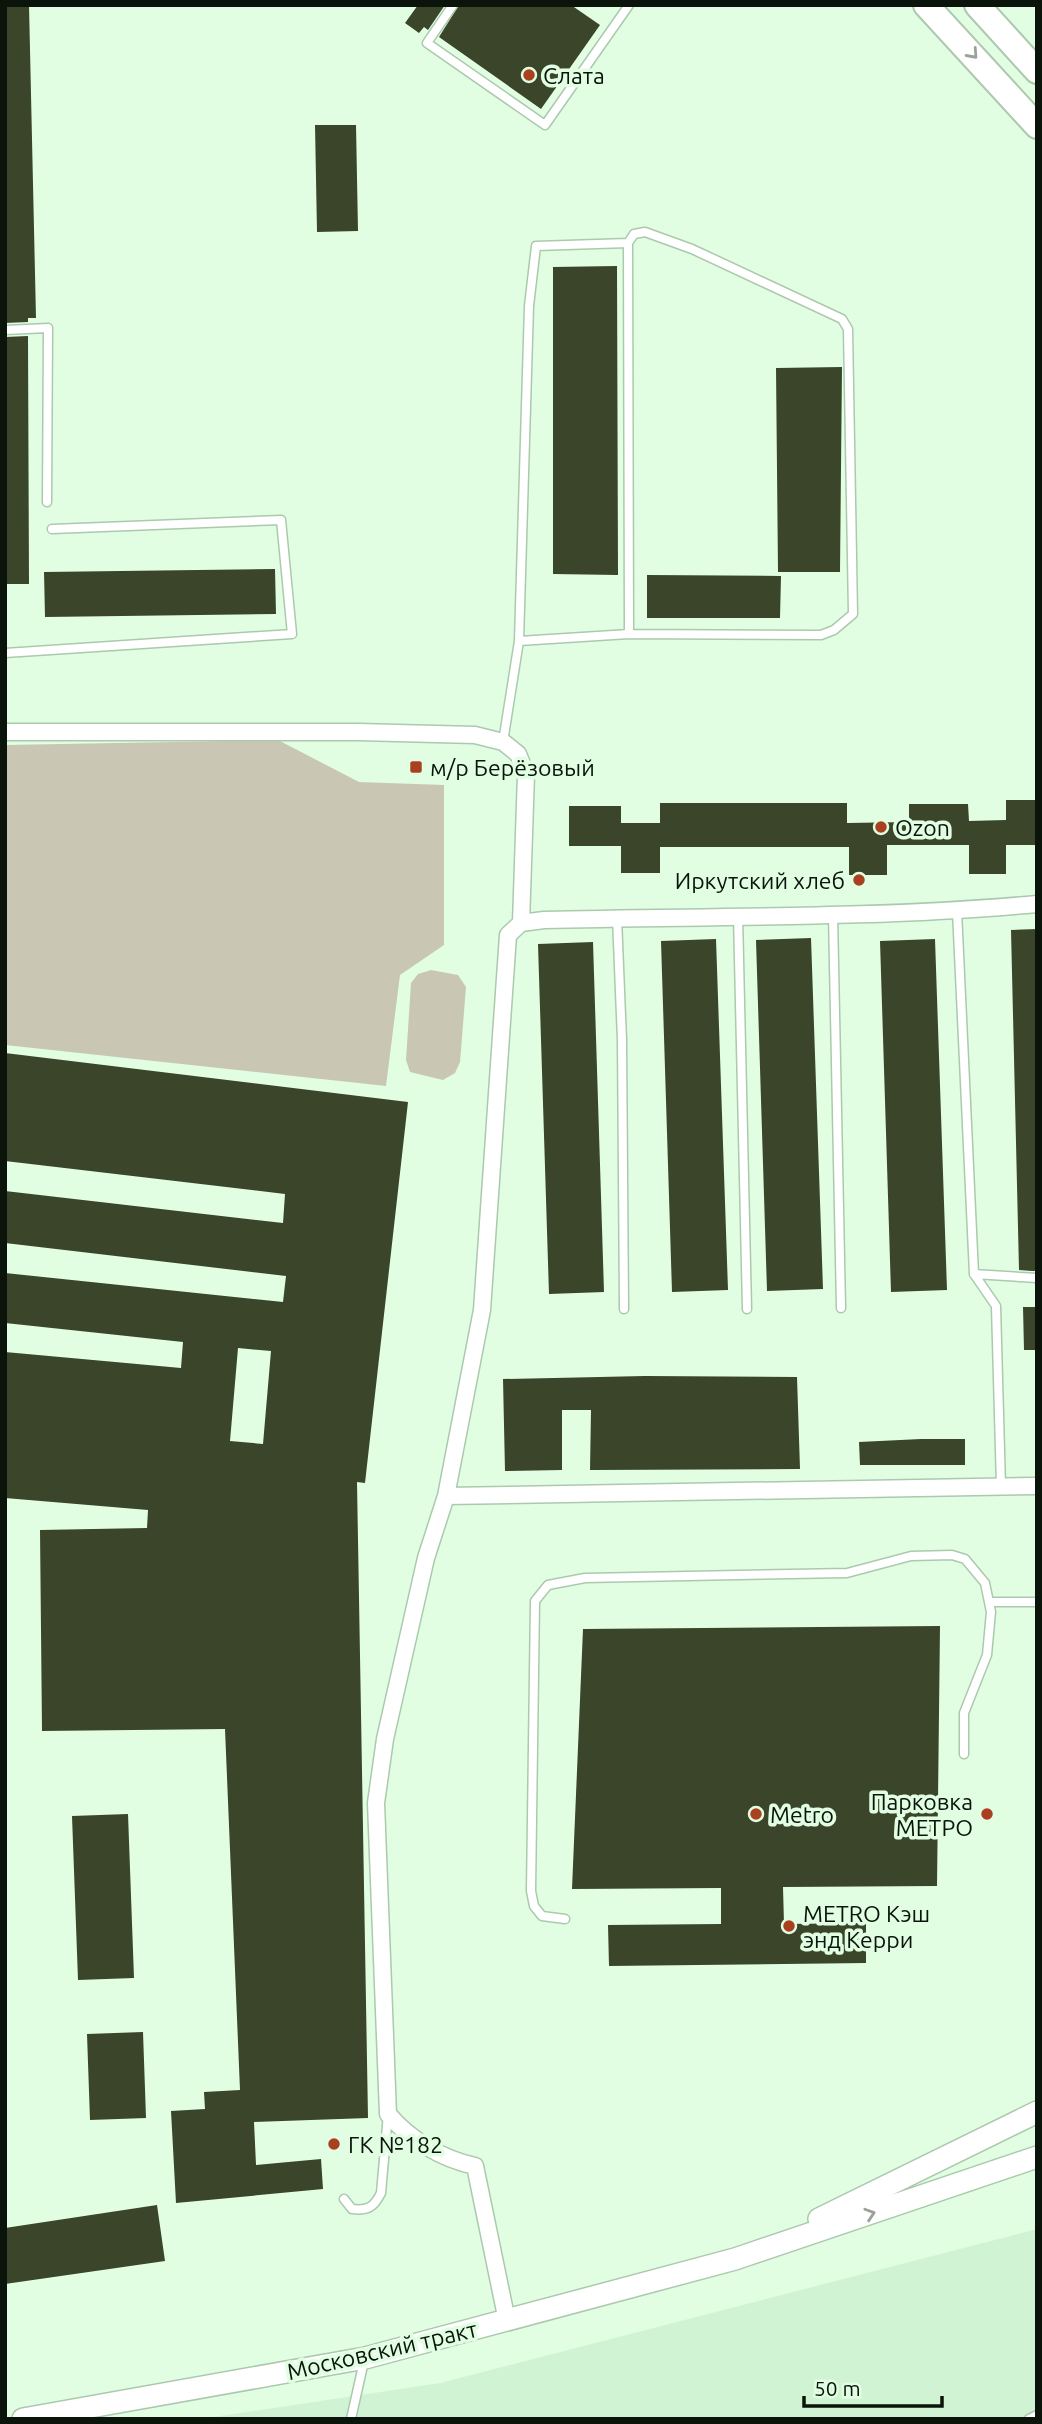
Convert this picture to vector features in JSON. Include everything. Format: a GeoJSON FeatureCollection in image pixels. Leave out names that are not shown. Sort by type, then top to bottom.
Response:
{"type":"FeatureCollection","features":[{"type":"Feature","properties":{"kind":"main road"},"geometry":{"type":"LineString","coordinates":[[977,5],[1037,71]]}},
{"type":"Feature","properties":{"kind":"main road"},"geometry":{"type":"LineString","coordinates":[[924,7],[1037,126]]}},
{"type":"Feature","properties":{"kind":"main road"},"geometry":{"type":"LineString","coordinates":[[735,2259],[942,2161],[1037,2112]]}},
{"type":"Feature","properties":{"kind":"main road"},"geometry":{"type":"LineString","coordinates":[[735,2259],[1037,2157]]}},
{"type":"Feature","properties":{"kind":"main road","name":"Московский тракт"},"geometry":{"type":"LineString","coordinates":[[23,2419],[365,2358],[735,2259]]}},
{"type":"Feature","properties":{"kind":"street"},"geometry":{"type":"LineString","coordinates":[[5,732],[358,732],[475,735],[503,742],[518,754],[526,774],[521,923]]}},
{"type":"Feature","properties":{"kind":"street"},"geometry":{"type":"LineString","coordinates":[[508,2321],[475,2166],[430,2148],[398,2127],[388,2114],[376,1803],[386,1739],[423,1571],[446,1496],[482,1310],[508,935],[521,923],[617,918],[957,911],[1037,904]]}},
{"type":"Feature","properties":{"kind":"street"},"geometry":{"type":"LineString","coordinates":[[446,1496],[1037,1486]]}},
{"type":"Feature","properties":{"kind":"lane"},"geometry":{"type":"LineString","coordinates":[[453,5],[427,43],[545,125],[625,6]]}},
{"type":"Feature","properties":{"kind":"lane"},"geometry":{"type":"LineString","coordinates":[[519,641],[629,634],[821,635],[834,631],[853,614],[848,329],[842,318],[692,249],[645,232],[634,234],[628,243],[629,634]]}},
{"type":"Feature","properties":{"kind":"lane"},"geometry":{"type":"LineString","coordinates":[[503,742],[519,641],[529,306],[536,246],[628,243]]}},
{"type":"Feature","properties":{"kind":"lane"},"geometry":{"type":"LineString","coordinates":[[5,330],[48,328],[47,502]]}},
{"type":"Feature","properties":{"kind":"lane"},"geometry":{"type":"LineString","coordinates":[[5,653],[292,634],[281,520],[52,529]]}},
{"type":"Feature","properties":{"kind":"lane"},"geometry":{"type":"LineString","coordinates":[[957,911],[974,1274],[996,1306],[1000,1487]]}},
{"type":"Feature","properties":{"kind":"lane"},"geometry":{"type":"LineString","coordinates":[[738,915],[747,1308]]}},
{"type":"Feature","properties":{"kind":"lane"},"geometry":{"type":"LineString","coordinates":[[833,915],[841,1308]]}},
{"type":"Feature","properties":{"kind":"lane"},"geometry":{"type":"LineString","coordinates":[[617,918],[622,1040],[624,1309]]}},
{"type":"Feature","properties":{"kind":"lane"},"geometry":{"type":"LineString","coordinates":[[974,1274],[1037,1278]]}},
{"type":"Feature","properties":{"kind":"lane"},"geometry":{"type":"LineString","coordinates":[[565,1919],[542,1916],[534,1906],[531,1891],[535,1601],[542,1589],[557,1581],[585,1578],[854,1572],[911,1556],[959,1556],[974,1565],[985,1583],[990,1602],[987,1655],[964,1713],[964,1754]]}},
{"type":"Feature","properties":{"kind":"lane"},"geometry":{"type":"LineString","coordinates":[[990,1602],[1037,1602]]}},
{"type":"Feature","properties":{"kind":"lane"},"geometry":{"type":"LineString","coordinates":[[344,2199],[352,2209],[364,2210],[375,2205],[381,2193],[388,2114]]}},
{"type":"Feature","properties":{"kind":"lane"},"geometry":{"type":"LineString","coordinates":[[351,2419],[365,2358]]}},
{"type":"Feature","properties":{"kind":"lane"},"geometry":{"type":"LineString","coordinates":[[1029,2419],[1037,2415]]}},
{"type":"Feature","properties":{"kind":"shaded area"},"geometry":{"type":"Polygon","coordinates":[[[278,740],[359,782],[444,785],[444,945],[400,975],[386,1086],[5,1045],[5,745],[278,740]]]}},
{"type":"Feature","properties":{"kind":"shaded area"},"geometry":{"type":"Polygon","coordinates":[[[431,970],[458,975],[466,987],[460,1062],[455,1073],[443,1080],[410,1072],[406,1060],[411,983],[418,974],[431,970]]]}},
{"type":"Feature","properties":{"kind":"shaded area"},"geometry":{"type":"Polygon","coordinates":[[[1037,2229],[1037,2419],[200,2419],[440,2383],[1037,2229]]]}},
{"type":"Feature","properties":{"kind":"building"},"geometry":{"type":"Polygon","coordinates":[[[5,5],[29,5],[36,318],[28,318],[28,322],[5,323],[5,5]]]}},
{"type":"Feature","properties":{"kind":"building"},"geometry":{"type":"Polygon","coordinates":[[[418,5],[445,5],[428,30],[424,27],[419,33],[405,23],[418,5]]]}},
{"type":"Feature","properties":{"kind":"building","name":"Слата"},"geometry":{"type":"Polygon","coordinates":[[[459,5],[571,5],[600,25],[541,109],[439,37],[459,5]]]}},
{"type":"Feature","properties":{"kind":"building"},"geometry":{"type":"Polygon","coordinates":[[[315,125],[356,125],[358,231],[317,232],[315,125]]]}},
{"type":"Feature","properties":{"kind":"building"},"geometry":{"type":"Polygon","coordinates":[[[617,266],[618,575],[553,574],[553,267],[617,266]]]}},
{"type":"Feature","properties":{"kind":"building"},"geometry":{"type":"Polygon","coordinates":[[[28,336],[29,584],[5,584],[5,337],[28,336]]]}},
{"type":"Feature","properties":{"kind":"building"},"geometry":{"type":"Polygon","coordinates":[[[842,367],[840,572],[778,572],[776,368],[842,367]]]}},
{"type":"Feature","properties":{"kind":"building"},"geometry":{"type":"Polygon","coordinates":[[[275,569],[276,614],[45,617],[44,572],[275,569]]]}},
{"type":"Feature","properties":{"kind":"building"},"geometry":{"type":"Polygon","coordinates":[[[647,575],[781,576],[780,618],[647,618],[647,575]]]}},
{"type":"Feature","properties":{"kind":"building"},"geometry":{"type":"Polygon","coordinates":[[[1006,800],[1037,800],[1037,845],[1006,845],[1006,874],[969,874],[969,845],[887,845],[887,875],[849,875],[849,847],[660,847],[660,873],[621,873],[621,846],[569,846],[569,806],[621,806],[621,823],[660,823],[660,803],[847,803],[847,823],[909,822],[909,804],[968,804],[969,821],[1006,820],[1006,800]]]}},
{"type":"Feature","properties":{"kind":"building"},"geometry":{"type":"Polygon","coordinates":[[[1037,929],[1037,1271],[1032,1271],[1019,1270],[1011,930],[1037,929]]]}},
{"type":"Feature","properties":{"kind":"building"},"geometry":{"type":"Polygon","coordinates":[[[811,938],[823,1289],[767,1291],[756,940],[811,938]]]}},
{"type":"Feature","properties":{"kind":"building"},"geometry":{"type":"Polygon","coordinates":[[[716,939],[728,1290],[672,1292],[661,941],[716,939]]]}},
{"type":"Feature","properties":{"kind":"building"},"geometry":{"type":"Polygon","coordinates":[[[935,939],[947,1290],[891,1292],[880,941],[935,939]]]}},
{"type":"Feature","properties":{"kind":"building"},"geometry":{"type":"Polygon","coordinates":[[[593,942],[604,1292],[549,1294],[538,944],[593,942]]]}},
{"type":"Feature","properties":{"kind":"building"},"geometry":{"type":"Polygon","coordinates":[[[5,1053],[408,1102],[365,1483],[357,1482],[368,2118],[254,2122],[256,2165],[321,2159],[323,2189],[176,2203],[171,2111],[205,2109],[204,2092],[240,2090],[225,1729],[42,1731],[40,1530],[147,1528],[148,1510],[5,1498],[5,1352],[181,1368],[183,1342],[5,1323],[5,1273],[283,1302],[286,1276],[5,1243],[5,1191],[283,1223],[285,1194],[5,1161],[5,1053]],[[238,1348],[230,1441],[263,1444],[271,1351],[238,1348]]]}},
{"type":"Feature","properties":{"kind":"building"},"geometry":{"type":"Polygon","coordinates":[[[1023,1307],[1037,1307],[1037,1350],[1024,1350],[1023,1307]]]}},
{"type":"Feature","properties":{"kind":"building"},"geometry":{"type":"Polygon","coordinates":[[[797,1377],[800,1469],[590,1470],[591,1410],[562,1410],[562,1470],[505,1471],[503,1379],[797,1377]]]}},
{"type":"Feature","properties":{"kind":"building"},"geometry":{"type":"Polygon","coordinates":[[[965,1439],[965,1465],[860,1465],[859,1442],[965,1439]]]}},
{"type":"Feature","properties":{"kind":"building","name":"Metro"},"geometry":{"type":"Polygon","coordinates":[[[940,1626],[937,1886],[783,1887],[784,1924],[866,1923],[866,1963],[609,1966],[608,1925],[721,1924],[721,1888],[572,1889],[583,1629],[940,1626]]]}},
{"type":"Feature","properties":{"kind":"building"},"geometry":{"type":"Polygon","coordinates":[[[128,1814],[134,1978],[78,1980],[72,1816],[128,1814]]]}},
{"type":"Feature","properties":{"kind":"building"},"geometry":{"type":"Polygon","coordinates":[[[143,2032],[146,2118],[90,2120],[87,2034],[143,2032]]]}},
{"type":"Feature","properties":{"kind":"building"},"geometry":{"type":"Polygon","coordinates":[[[157,2205],[165,2261],[5,2284],[5,2228],[157,2205]]]}},
{"type":"Feature","properties":{"kind":"place","name":"Слата"},"geometry":{"type":"Point","coordinates":[529,75]}},
{"type":"Feature","properties":{"kind":"place","name":"м/р Берёзовый"},"geometry":{"type":"Point","coordinates":[416,767]}},
{"type":"Feature","properties":{"kind":"place","name":"Ozon"},"geometry":{"type":"Point","coordinates":[881,827]}},
{"type":"Feature","properties":{"kind":"place","name":"Иркутский хлеб"},"geometry":{"type":"Point","coordinates":[859,880]}},
{"type":"Feature","properties":{"kind":"place","name":"Metro"},"geometry":{"type":"Point","coordinates":[756,1814]}},
{"type":"Feature","properties":{"kind":"place","name":"Парковка МЕТРО"},"geometry":{"type":"Point","coordinates":[987,1814]}},
{"type":"Feature","properties":{"kind":"place","name":"METRO Кэш энд Керри"},"geometry":{"type":"Point","coordinates":[789,1926]}},
{"type":"Feature","properties":{"kind":"place","name":"ГК №182"},"geometry":{"type":"Point","coordinates":[334,2144]}}]}
